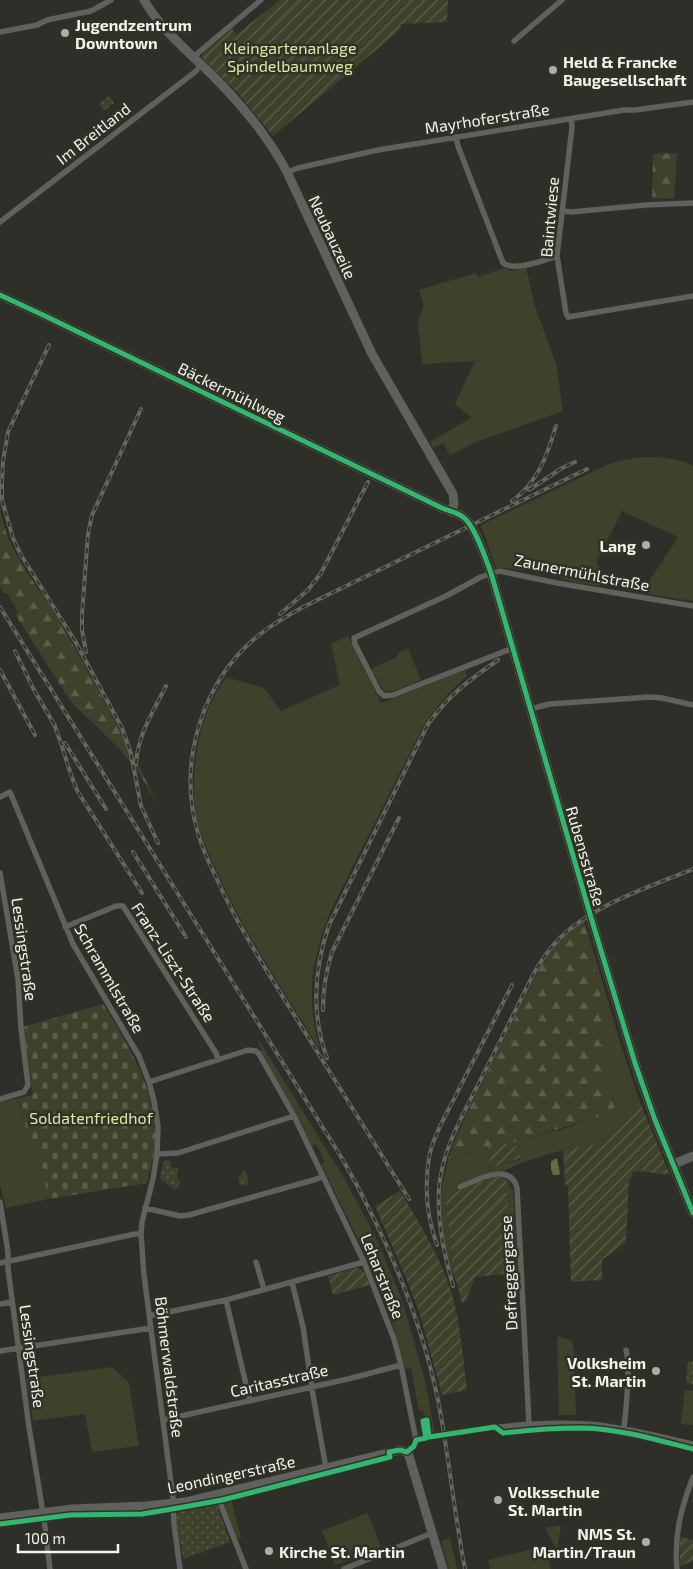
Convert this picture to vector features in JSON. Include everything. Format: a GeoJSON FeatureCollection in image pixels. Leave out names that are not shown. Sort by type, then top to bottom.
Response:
{"type":"FeatureCollection","features":[{"type":"Feature","properties":{"kind":"street"},"geometry":{"type":"LineString","coordinates":[[0,32],[91,11],[111,0]]}},
{"type":"Feature","properties":{"kind":"street","name":"Neubauzeile"},"geometry":{"type":"LineString","coordinates":[[144,0],[166,32],[254,120],[277,154],[368,347],[453,494],[452,512]]}},
{"type":"Feature","properties":{"kind":"street","name":"Im Breitland"},"geometry":{"type":"LineString","coordinates":[[0,222],[195,72],[198,53],[261,0]]}},
{"type":"Feature","properties":{"kind":"street"},"geometry":{"type":"LineString","coordinates":[[514,42],[562,0]]}},
{"type":"Feature","properties":{"kind":"street","name":"Mayrhoferstraße"},"geometry":{"type":"LineString","coordinates":[[287,172],[378,150],[624,110],[693,102]]}},
{"type":"Feature","properties":{"kind":"street","name":"Baintwiese"},"geometry":{"type":"LineString","coordinates":[[571,119],[572,127],[558,256],[568,317],[693,296]]}},
{"type":"Feature","properties":{"kind":"street"},"geometry":{"type":"LineString","coordinates":[[456,137],[503,263],[506,266],[516,267],[558,256]]}},
{"type":"Feature","properties":{"kind":"street"},"geometry":{"type":"LineString","coordinates":[[562,211],[571,212],[648,204],[693,203]]}},
{"type":"Feature","properties":{"kind":"street","name":"Bäckermühlweg"},"geometry":{"type":"LineString","coordinates":[[0,295],[452,512]]}},
{"type":"Feature","properties":{"kind":"street","name":"Rubensstraße"},"geometry":{"type":"LineString","coordinates":[[452,512],[464,517],[471,526],[491,573],[641,1081],[693,1213]]}},
{"type":"Feature","properties":{"kind":"street","name":"Zaunermühlstraße"},"geometry":{"type":"LineString","coordinates":[[513,648],[393,695],[384,696],[379,691],[354,638],[412,612],[480,577],[504,571],[565,585],[693,606]]}},
{"type":"Feature","properties":{"kind":"street"},"geometry":{"type":"LineString","coordinates":[[530,709],[550,704],[650,697],[693,705]]}},
{"type":"Feature","properties":{"kind":"street","name":"Schrammlstraße"},"geometry":{"type":"LineString","coordinates":[[0,797],[10,792],[65,927],[78,954],[139,1056],[149,1082],[158,1126],[157,1154],[141,1234]]}},
{"type":"Feature","properties":{"kind":"street","name":"Lessingstraße"},"geometry":{"type":"LineString","coordinates":[[0,874],[18,979],[21,1028],[28,1085],[26,1091],[0,1099]]}},
{"type":"Feature","properties":{"kind":"street","name":"Franz-Liszt-Straße"},"geometry":{"type":"LineString","coordinates":[[65,927],[116,906],[123,906],[213,1048],[218,1060]]}},
{"type":"Feature","properties":{"kind":"street","name":"Leharstraße"},"geometry":{"type":"LineString","coordinates":[[149,1082],[248,1050],[256,1051],[294,1116],[364,1262],[386,1315],[401,1365],[416,1440],[414,1446],[407,1452]]}},
{"type":"Feature","properties":{"kind":"street"},"geometry":{"type":"LineString","coordinates":[[157,1154],[178,1154],[294,1116]]}},
{"type":"Feature","properties":{"kind":"street"},"geometry":{"type":"LineString","coordinates":[[674,1164],[693,1156]]}},
{"type":"Feature","properties":{"kind":"street","name":"Defreggergasse"},"geometry":{"type":"LineString","coordinates":[[460,1187],[498,1174],[507,1174],[516,1181],[529,1424]]}},
{"type":"Feature","properties":{"kind":"street"},"geometry":{"type":"LineString","coordinates":[[145,1208],[180,1216],[189,1215],[323,1176]]}},
{"type":"Feature","properties":{"kind":"street","name":"Lessingstraße"},"geometry":{"type":"LineString","coordinates":[[0,1202],[8,1252],[18,1348],[50,1569]]}},
{"type":"Feature","properties":{"kind":"street"},"geometry":{"type":"LineString","coordinates":[[0,1262],[141,1234]]}},
{"type":"Feature","properties":{"kind":"street","name":"Böhmerwaldstraße"},"geometry":{"type":"LineString","coordinates":[[141,1234],[149,1316],[180,1569]]}},
{"type":"Feature","properties":{"kind":"street"},"geometry":{"type":"LineString","coordinates":[[256,1262],[264,1289]]}},
{"type":"Feature","properties":{"kind":"street"},"geometry":{"type":"LineString","coordinates":[[149,1316],[226,1300],[364,1262]]}},
{"type":"Feature","properties":{"kind":"street"},"geometry":{"type":"LineString","coordinates":[[292,1282],[303,1327],[326,1468]]}},
{"type":"Feature","properties":{"kind":"street"},"geometry":{"type":"LineString","coordinates":[[226,1300],[250,1401]]}},
{"type":"Feature","properties":{"kind":"street"},"geometry":{"type":"LineString","coordinates":[[0,1304],[12,1302]]}},
{"type":"Feature","properties":{"kind":"street"},"geometry":{"type":"LineString","coordinates":[[0,1352],[151,1328]]}},
{"type":"Feature","properties":{"kind":"street"},"geometry":{"type":"LineString","coordinates":[[624,1428],[628,1356],[626,1350]]}},
{"type":"Feature","properties":{"kind":"street","name":"Caritasstraße"},"geometry":{"type":"LineString","coordinates":[[163,1420],[401,1365]]}},
{"type":"Feature","properties":{"kind":"street"},"geometry":{"type":"LineString","coordinates":[[489,1428],[529,1424],[571,1423],[624,1428],[693,1444]]}},
{"type":"Feature","properties":{"kind":"street","name":"Leondingerstraße"},"geometry":{"type":"LineString","coordinates":[[0,1518],[85,1508],[173,1503],[218,1495],[397,1450],[407,1452]]}},
{"type":"Feature","properties":{"kind":"street"},"geometry":{"type":"LineString","coordinates":[[407,1452],[443,1569]]}},
{"type":"Feature","properties":{"kind":"street"},"geometry":{"type":"LineString","coordinates":[[677,1569],[676,1538],[678,1525],[693,1477]]}},
{"type":"Feature","properties":{"kind":"street"},"geometry":{"type":"LineString","coordinates":[[218,1495],[246,1569]]}},
{"type":"Feature","properties":{"kind":"street"},"geometry":{"type":"LineString","coordinates":[[345,1569],[432,1533]]}},
{"type":"Feature","properties":{"kind":"green space","name":"Kleingartenanlage Spindelbaumweg"},"geometry":{"type":"Polygon","coordinates":[[[280,0],[448,0],[447,22],[401,24],[400,30],[273,136],[237,92],[201,57],[203,53],[232,29],[237,34],[280,0]]]}},
{"type":"Feature","properties":{"kind":"green space"},"geometry":{"type":"Polygon","coordinates":[[[109,96],[114,103],[104,111],[99,104],[109,96]]]}},
{"type":"Feature","properties":{"kind":"green space"},"geometry":{"type":"Polygon","coordinates":[[[537,107],[544,109],[544,117],[516,121],[537,107]]]}},
{"type":"Feature","properties":{"kind":"green space"},"geometry":{"type":"Polygon","coordinates":[[[677,153],[674,198],[652,199],[653,154],[677,153]]]}},
{"type":"Feature","properties":{"kind":"green space"},"geometry":{"type":"Polygon","coordinates":[[[526,267],[534,304],[556,364],[563,411],[476,442],[450,455],[443,443],[433,448],[430,442],[471,418],[455,404],[475,361],[422,364],[418,321],[424,305],[419,290],[476,273],[478,277],[505,268],[510,271],[526,267]]]}},
{"type":"Feature","properties":{"kind":"green space"},"geometry":{"type":"Polygon","coordinates":[[[641,457],[674,459],[693,466],[693,601],[648,594],[650,580],[678,537],[622,511],[596,563],[603,573],[600,586],[573,582],[537,569],[496,568],[481,525],[609,464],[641,457]]]}},
{"type":"Feature","properties":{"kind":"green space"},"geometry":{"type":"Polygon","coordinates":[[[0,503],[2,519],[13,549],[57,617],[84,664],[158,805],[141,776],[119,748],[72,703],[15,614],[18,612],[7,593],[4,594],[0,586],[0,503]]]}},
{"type":"Feature","properties":{"kind":"green space"},"geometry":{"type":"Polygon","coordinates":[[[348,636],[381,703],[465,670],[467,676],[444,699],[424,725],[330,912],[318,948],[312,981],[313,1015],[321,1052],[250,937],[211,859],[200,832],[195,811],[194,770],[198,742],[206,715],[226,677],[264,688],[281,711],[340,685],[331,644],[348,636]]]}},
{"type":"Feature","properties":{"kind":"green space"},"geometry":{"type":"Polygon","coordinates":[[[408,648],[421,680],[393,691],[384,691],[371,669],[397,657],[397,654],[408,648]]]}},
{"type":"Feature","properties":{"kind":"green space"},"geometry":{"type":"Polygon","coordinates":[[[584,920],[639,1100],[606,1138],[595,1144],[543,1156],[506,1170],[484,1174],[456,1186],[458,1191],[445,1198],[454,1276],[444,1244],[441,1221],[442,1187],[448,1160],[488,1147],[491,1168],[521,1159],[514,1142],[582,1123],[619,1104],[598,1082],[605,1066],[607,1048],[606,1021],[584,920]]]}},
{"type":"Feature","properties":{"kind":"green space"},"geometry":{"type":"Polygon","coordinates":[[[584,920],[606,1021],[607,1048],[605,1066],[598,1082],[619,1104],[606,1113],[592,1119],[514,1142],[488,1147],[448,1160],[468,1111],[542,964],[558,943],[584,920]]]}},
{"type":"Feature","properties":{"kind":"green space","name":"Soldatenfriedhof"},"geometry":{"type":"Polygon","coordinates":[[[103,1004],[142,1074],[153,1112],[155,1132],[154,1153],[147,1183],[48,1199],[39,1150],[30,1151],[20,1098],[33,1095],[23,1027],[103,1004]]]}},
{"type":"Feature","properties":{"kind":"green space"},"geometry":{"type":"Polygon","coordinates":[[[258,1042],[260,1042],[344,1178],[377,1240],[402,1300],[424,1377],[435,1434],[431,1435],[429,1422],[424,1418],[423,1410],[419,1411],[411,1368],[405,1369],[390,1316],[380,1290],[358,1239],[321,1164],[325,1162],[316,1144],[312,1146],[260,1052],[261,1049],[258,1042]]]}},
{"type":"Feature","properties":{"kind":"green space"},"geometry":{"type":"Polygon","coordinates":[[[20,1098],[30,1151],[39,1149],[48,1199],[6,1208],[0,1185],[0,1102],[20,1098]]]}},
{"type":"Feature","properties":{"kind":"green space"},"geometry":{"type":"Polygon","coordinates":[[[639,1100],[670,1175],[633,1172],[629,1181],[626,1242],[602,1260],[602,1280],[571,1282],[568,1186],[565,1184],[563,1150],[595,1144],[606,1138],[639,1100]]]}},
{"type":"Feature","properties":{"kind":"green space"},"geometry":{"type":"Polygon","coordinates":[[[514,1142],[521,1158],[491,1168],[488,1147],[514,1142]]]}},
{"type":"Feature","properties":{"kind":"green space"},"geometry":{"type":"Polygon","coordinates":[[[164,1160],[171,1161],[171,1167],[178,1168],[177,1179],[181,1183],[175,1190],[160,1178],[164,1160]]]}},
{"type":"Feature","properties":{"kind":"green space"},"geometry":{"type":"Polygon","coordinates":[[[245,1170],[249,1184],[241,1186],[238,1179],[243,1174],[242,1171],[245,1170]]]}},
{"type":"Feature","properties":{"kind":"green space"},"geometry":{"type":"Polygon","coordinates":[[[500,1176],[506,1178],[514,1273],[475,1277],[465,1303],[462,1303],[454,1276],[445,1198],[471,1185],[500,1176]]]}},
{"type":"Feature","properties":{"kind":"green space"},"geometry":{"type":"Polygon","coordinates":[[[506,1178],[513,1190],[518,1273],[514,1273],[506,1178]]]}},
{"type":"Feature","properties":{"kind":"green space"},"geometry":{"type":"Polygon","coordinates":[[[400,1191],[430,1243],[443,1270],[453,1298],[462,1344],[467,1390],[442,1395],[420,1315],[375,1206],[400,1191]]]}},
{"type":"Feature","properties":{"kind":"green space"},"geometry":{"type":"Polygon","coordinates":[[[357,1268],[363,1270],[370,1285],[333,1295],[328,1276],[357,1268]]]}},
{"type":"Feature","properties":{"kind":"green space"},"geometry":{"type":"Polygon","coordinates":[[[557,1336],[572,1341],[576,1415],[559,1415],[557,1336]]]}},
{"type":"Feature","properties":{"kind":"green space"},"geometry":{"type":"Polygon","coordinates":[[[688,1361],[693,1362],[693,1384],[686,1383],[688,1361]]]}},
{"type":"Feature","properties":{"kind":"green space"},"geometry":{"type":"Polygon","coordinates":[[[112,1367],[129,1383],[139,1446],[92,1452],[85,1414],[33,1421],[26,1379],[112,1367]]]}},
{"type":"Feature","properties":{"kind":"green space"},"geometry":{"type":"Polygon","coordinates":[[[685,1390],[693,1391],[693,1425],[681,1424],[685,1390]]]}},
{"type":"Feature","properties":{"kind":"green space"},"geometry":{"type":"Polygon","coordinates":[[[231,1499],[241,1538],[237,1539],[222,1502],[231,1499]]]}},
{"type":"Feature","properties":{"kind":"green space"},"geometry":{"type":"Polygon","coordinates":[[[210,1503],[217,1505],[230,1542],[183,1559],[176,1519],[178,1512],[182,1509],[210,1503]]]}},
{"type":"Feature","properties":{"kind":"green space"},"geometry":{"type":"Polygon","coordinates":[[[367,1513],[381,1546],[335,1565],[322,1531],[367,1513]]]}},
{"type":"Feature","properties":{"kind":"green space"},"geometry":{"type":"Polygon","coordinates":[[[561,1525],[557,1550],[545,1528],[561,1525]]]}},
{"type":"Feature","properties":{"kind":"green space"},"geometry":{"type":"Polygon","coordinates":[[[680,1537],[693,1540],[693,1561],[680,1566],[680,1537]]]}},
{"type":"Feature","properties":{"kind":"green space"},"geometry":{"type":"Polygon","coordinates":[[[450,1538],[457,1569],[449,1569],[441,1541],[450,1538]]]}},
{"type":"Feature","properties":{"kind":"green space"},"geometry":{"type":"Polygon","coordinates":[[[545,1546],[551,1569],[490,1569],[488,1560],[545,1546]]]}},
{"type":"Feature","properties":{"kind":"water"},"geometry":{"type":"Polygon","coordinates":[[[557,1159],[560,1174],[558,1175],[553,1175],[551,1169],[551,1162],[557,1159]]]}},
{"type":"Feature","properties":{"kind":"railway"},"geometry":{"type":"LineString","coordinates":[[49,345],[8,432],[3,461],[2,500],[13,538],[21,555],[75,641],[122,728],[131,754],[141,806],[158,843]]}},
{"type":"Feature","properties":{"kind":"railway"},"geometry":{"type":"LineString","coordinates":[[86,652],[82,630],[82,615],[88,534],[92,515],[141,409]]}},
{"type":"Feature","properties":{"kind":"railway"},"geometry":{"type":"LineString","coordinates":[[512,501],[521,494],[535,477],[549,448],[556,426]]}},
{"type":"Feature","properties":{"kind":"railway"},"geometry":{"type":"LineString","coordinates":[[529,490],[562,468],[575,462]]}},
{"type":"Feature","properties":{"kind":"railway"},"geometry":{"type":"LineString","coordinates":[[409,1199],[251,945],[208,860],[200,839],[192,806],[193,752],[199,725],[209,699],[222,676],[239,654],[259,635],[288,615],[587,469]]}},
{"type":"Feature","properties":{"kind":"railway"},"geometry":{"type":"LineString","coordinates":[[280,614],[308,590],[321,573],[368,482]]}},
{"type":"Feature","properties":{"kind":"railway"},"geometry":{"type":"LineString","coordinates":[[0,607],[343,1160],[373,1217],[400,1276],[431,1368],[442,1421],[465,1569]]}},
{"type":"Feature","properties":{"kind":"railway"},"geometry":{"type":"LineString","coordinates":[[15,651],[33,688],[55,726]]}},
{"type":"Feature","properties":{"kind":"railway"},"geometry":{"type":"LineString","coordinates":[[327,1058],[318,1025],[316,992],[320,958],[329,925],[428,724],[444,704],[460,689],[498,660]]}},
{"type":"Feature","properties":{"kind":"railway"},"geometry":{"type":"LineString","coordinates":[[0,670],[35,735]]}},
{"type":"Feature","properties":{"kind":"railway"},"geometry":{"type":"LineString","coordinates":[[136,764],[143,733],[166,686]]}},
{"type":"Feature","properties":{"kind":"railway"},"geometry":{"type":"LineString","coordinates":[[52,720],[78,792],[142,893]]}},
{"type":"Feature","properties":{"kind":"railway"},"geometry":{"type":"LineString","coordinates":[[65,743],[106,809]]}},
{"type":"Feature","properties":{"kind":"railway"},"geometry":{"type":"LineString","coordinates":[[323,1010],[325,981],[332,952],[399,818]]}},
{"type":"Feature","properties":{"kind":"railway"},"geometry":{"type":"LineString","coordinates":[[133,852],[186,937]]}},
{"type":"Feature","properties":{"kind":"railway"},"geometry":{"type":"LineString","coordinates":[[453,1286],[444,1249],[439,1213],[439,1188],[444,1159],[461,1118],[534,973],[555,943],[572,927],[588,916],[622,898],[693,869]]}},
{"type":"Feature","properties":{"kind":"railway"},"geometry":{"type":"LineString","coordinates":[[437,1245],[427,1202],[427,1180],[431,1149],[441,1124],[512,985]]}},
{"type":"Feature","properties":{"kind":"cycle path"},"geometry":{"type":"LineString","coordinates":[[0,295],[458,514],[472,527],[491,573],[635,1063],[655,1120],[693,1213]]}},
{"type":"Feature","properties":{"kind":"cycle path"},"geometry":{"type":"LineString","coordinates":[[0,1524],[70,1515],[142,1514],[222,1500],[390,1457],[389,1452],[400,1450],[407,1452],[414,1446],[416,1440],[426,1438],[423,1421],[427,1420],[429,1437],[495,1427],[503,1433],[583,1428],[625,1433],[693,1449]]}},
{"type":"Feature","properties":{"kind":"place","name":"Jugendzentrum Downtown"},"geometry":{"type":"Point","coordinates":[65,33]}},
{"type":"Feature","properties":{"kind":"place","name":"Held & Francke Baugesellschaft"},"geometry":{"type":"Point","coordinates":[553,70]}},
{"type":"Feature","properties":{"kind":"place","name":"Lang"},"geometry":{"type":"Point","coordinates":[646,545]}},
{"type":"Feature","properties":{"kind":"place","name":"Volksheim St. Martin"},"geometry":{"type":"Point","coordinates":[656,1371]}},
{"type":"Feature","properties":{"kind":"place","name":"Volksschule St. Martin"},"geometry":{"type":"Point","coordinates":[498,1500]}},
{"type":"Feature","properties":{"kind":"place","name":"NMS St. Martin/Traun"},"geometry":{"type":"Point","coordinates":[646,1542]}},
{"type":"Feature","properties":{"kind":"place","name":"Kirche St. Martin"},"geometry":{"type":"Point","coordinates":[269,1551]}}]}
